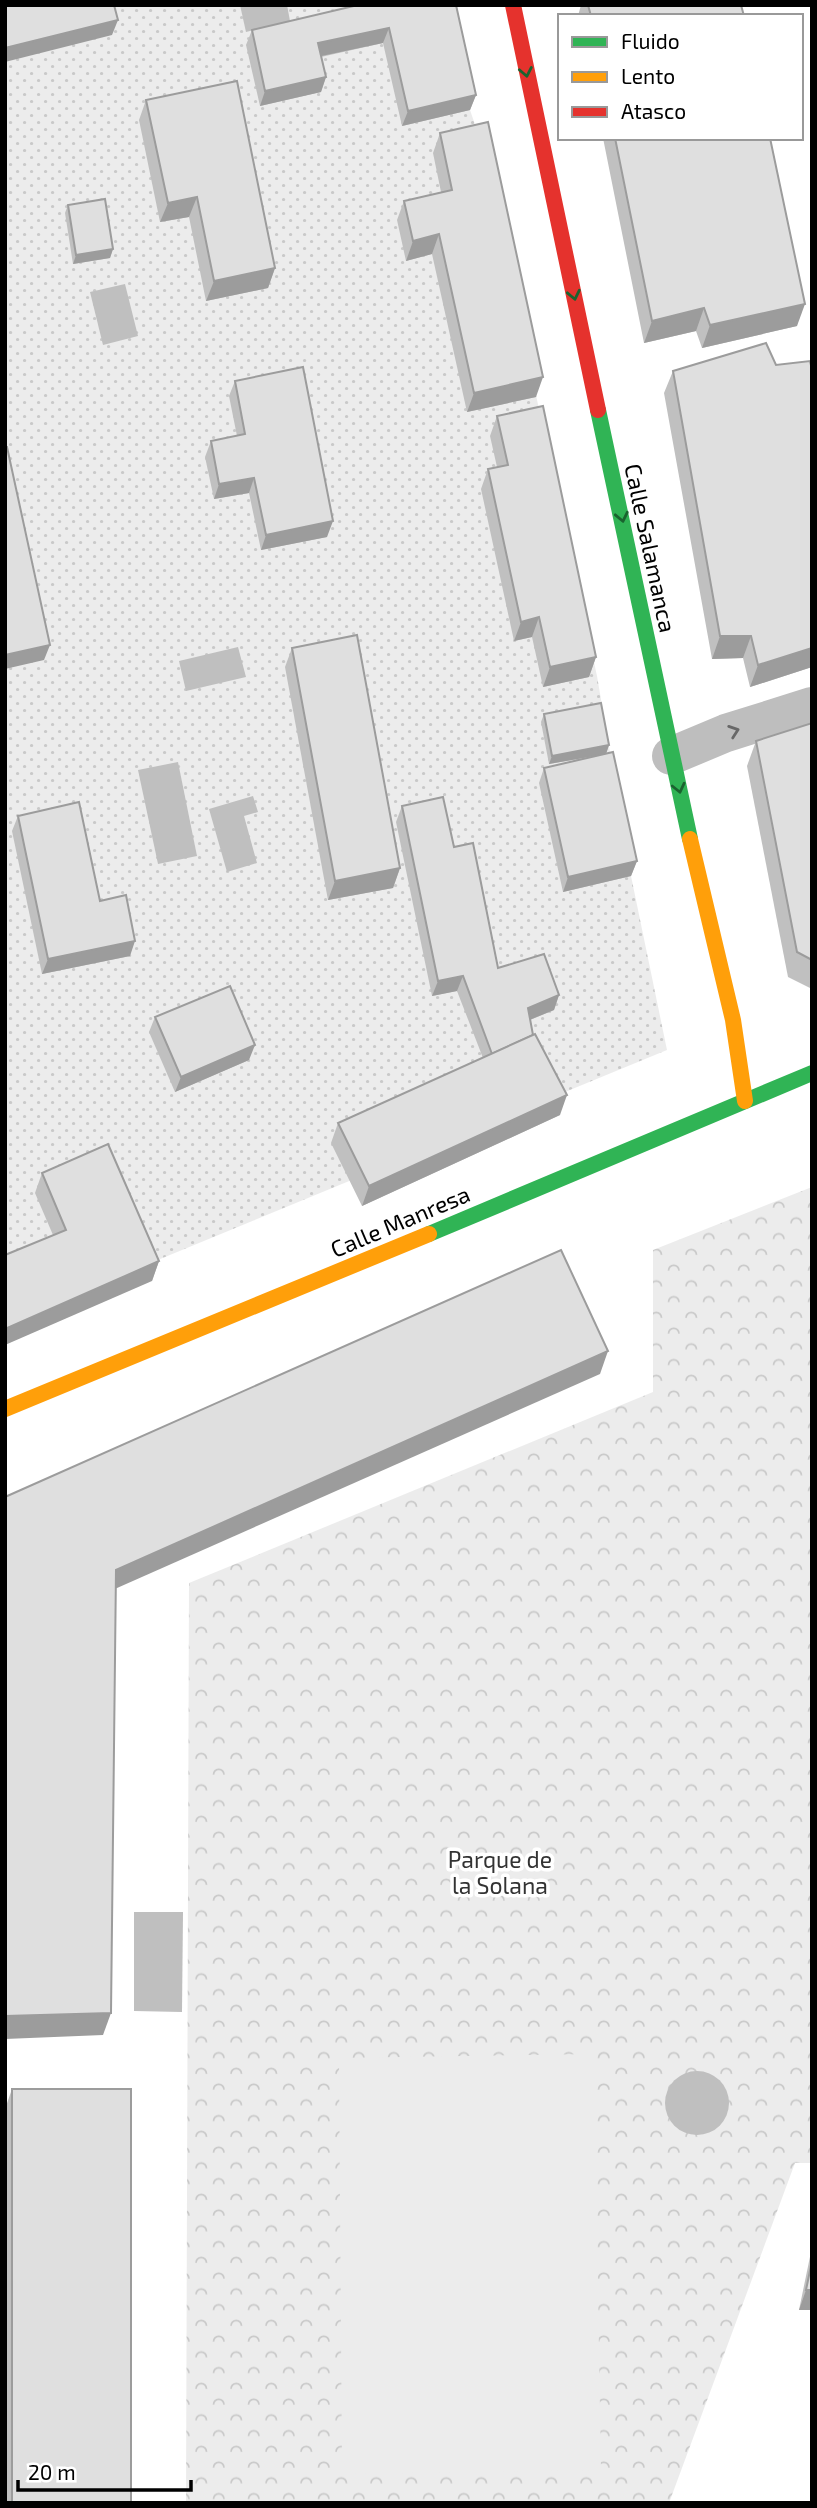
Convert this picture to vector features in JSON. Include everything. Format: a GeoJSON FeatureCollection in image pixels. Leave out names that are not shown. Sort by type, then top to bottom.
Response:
{"type":"FeatureCollection","features":[{"type":"Feature","properties":{"kind":"street","name":"Calle Salamanca"},"geometry":{"type":"LineString","coordinates":[[513,5],[671,756],[733,1020],[745,1101]]}},
{"type":"Feature","properties":{"kind":"street"},"geometry":{"type":"LineString","coordinates":[[671,756],[726,733],[812,706]]}},
{"type":"Feature","properties":{"kind":"street","name":"Calle Manresa"},"geometry":{"type":"LineString","coordinates":[[5,1409],[812,1073]]}},
{"type":"Feature","properties":{"kind":"green space"},"geometry":{"type":"Polygon","coordinates":[[[5,5],[447,5],[470,110],[481,142],[597,676],[631,876],[667,1050],[5,1323],[5,5]]]}},
{"type":"Feature","properties":{"kind":"green space","name":"Parque de la Solana"},"geometry":{"type":"Polygon","coordinates":[[[812,1187],[812,2163],[795,2163],[669,2503],[186,2503],[189,1583],[653,1392],[653,1250],[812,1187]]]}},
{"type":"Feature","properties":{"kind":"green space"},"geometry":{"type":"Polygon","coordinates":[[[594,2054],[601,2470],[342,2474],[339,2058],[594,2054]]]}},
{"type":"Feature","properties":{"kind":"shaded area"},"geometry":{"type":"Polygon","coordinates":[[[240,5],[287,5],[290,21],[246,32],[240,5]]]}},
{"type":"Feature","properties":{"kind":"shaded area"},"geometry":{"type":"Polygon","coordinates":[[[125,284],[138,336],[103,345],[90,292],[125,284]]]}},
{"type":"Feature","properties":{"kind":"shaded area"},"geometry":{"type":"Polygon","coordinates":[[[238,647],[246,677],[186,691],[179,661],[238,647]]]}},
{"type":"Feature","properties":{"kind":"shaded area"},"geometry":{"type":"Polygon","coordinates":[[[178,762],[197,856],[158,864],[138,770],[178,762]]]}},
{"type":"Feature","properties":{"kind":"shaded area"},"geometry":{"type":"Polygon","coordinates":[[[253,796],[258,812],[244,816],[257,863],[227,872],[209,809],[253,796]]]}},
{"type":"Feature","properties":{"kind":"shaded area"},"geometry":{"type":"Polygon","coordinates":[[[134,1912],[183,1912],[182,2012],[134,2011],[134,1912]]]}},
{"type":"Feature","properties":{"kind":"shaded area"},"geometry":{"type":"Polygon","coordinates":[[[691,2071],[703,2071],[720,2080],[727,2091],[727,2115],[720,2126],[703,2135],[691,2135],[679,2130],[670,2121],[665,2109],[665,2097],[670,2085],[679,2076],[691,2071]]]}},
{"type":"Feature","properties":{"kind":"building"},"geometry":{"type":"Polygon","coordinates":[[[5,5],[114,5],[118,20],[5,48],[5,5]]]}},
{"type":"Feature","properties":{"kind":"building"},"geometry":{"type":"Polygon","coordinates":[[[358,5],[456,5],[476,95],[408,111],[389,28],[318,43],[326,77],[265,91],[252,30],[358,5]]]}},
{"type":"Feature","properties":{"kind":"building"},"geometry":{"type":"Polygon","coordinates":[[[588,5],[741,5],[743,14],[590,14],[588,5]]]}},
{"type":"Feature","properties":{"kind":"building"},"geometry":{"type":"Polygon","coordinates":[[[237,81],[275,268],[214,281],[197,197],[168,203],[146,100],[237,81]]]}},
{"type":"Feature","properties":{"kind":"building"},"geometry":{"type":"Polygon","coordinates":[[[488,122],[543,377],[474,393],[439,234],[413,241],[404,201],[452,190],[440,133],[488,122]]]}},
{"type":"Feature","properties":{"kind":"building"},"geometry":{"type":"Polygon","coordinates":[[[615,140],[770,140],[805,304],[710,325],[704,308],[652,321],[615,140]]]}},
{"type":"Feature","properties":{"kind":"building"},"geometry":{"type":"Polygon","coordinates":[[[105,199],[113,249],[76,255],[68,205],[105,199]]]}},
{"type":"Feature","properties":{"kind":"building"},"geometry":{"type":"Polygon","coordinates":[[[766,343],[776,365],[810,361],[812,370],[812,648],[758,665],[751,636],[720,636],[673,371],[766,343]]]}},
{"type":"Feature","properties":{"kind":"building"},"geometry":{"type":"Polygon","coordinates":[[[303,367],[333,521],[266,535],[254,478],[219,484],[211,441],[245,434],[235,381],[303,367]]]}},
{"type":"Feature","properties":{"kind":"building"},"geometry":{"type":"Polygon","coordinates":[[[543,406],[596,657],[550,667],[539,617],[521,622],[488,469],[508,465],[497,416],[543,406]]]}},
{"type":"Feature","properties":{"kind":"building"},"geometry":{"type":"Polygon","coordinates":[[[5,447],[50,645],[5,655],[5,447]]]}},
{"type":"Feature","properties":{"kind":"building"},"geometry":{"type":"Polygon","coordinates":[[[357,635],[400,868],[335,881],[292,648],[357,635]]]}},
{"type":"Feature","properties":{"kind":"building"},"geometry":{"type":"Polygon","coordinates":[[[601,703],[609,745],[552,756],[544,714],[601,703]]]}},
{"type":"Feature","properties":{"kind":"building"},"geometry":{"type":"Polygon","coordinates":[[[812,723],[812,960],[797,952],[756,741],[812,723]]]}},
{"type":"Feature","properties":{"kind":"building"},"geometry":{"type":"Polygon","coordinates":[[[613,752],[637,861],[568,877],[544,768],[613,752]]]}},
{"type":"Feature","properties":{"kind":"building"},"geometry":{"type":"Polygon","coordinates":[[[443,797],[454,847],[473,843],[498,968],[544,954],[559,995],[528,1008],[533,1035],[492,1054],[463,976],[438,981],[402,806],[443,797]]]}},
{"type":"Feature","properties":{"kind":"building"},"geometry":{"type":"Polygon","coordinates":[[[79,802],[100,901],[126,895],[135,941],[48,959],[18,816],[79,802]]]}},
{"type":"Feature","properties":{"kind":"building"},"geometry":{"type":"Polygon","coordinates":[[[230,986],[255,1045],[181,1077],[155,1017],[230,986]]]}},
{"type":"Feature","properties":{"kind":"building"},"geometry":{"type":"Polygon","coordinates":[[[535,1034],[567,1095],[369,1186],[338,1123],[535,1034]]]}},
{"type":"Feature","properties":{"kind":"building"},"geometry":{"type":"Polygon","coordinates":[[[108,1144],[159,1261],[5,1329],[5,1255],[66,1230],[42,1173],[108,1144]]]}},
{"type":"Feature","properties":{"kind":"building"},"geometry":{"type":"Polygon","coordinates":[[[561,1250],[608,1351],[116,1570],[111,2013],[5,2016],[5,1497],[561,1250]]]}},
{"type":"Feature","properties":{"kind":"building"},"geometry":{"type":"Polygon","coordinates":[[[12,2089],[131,2089],[131,2503],[12,2503],[12,2089]]]}},
{"type":"Feature","properties":{"kind":"building"},"geometry":{"type":"Polygon","coordinates":[[[812,2261],[812,2290],[806,2290],[812,2261]]]}},
{"type":"Feature","properties":{"kind":"traffic: fast"},"geometry":{"type":"LineString","coordinates":[[598,410],[690,839]]}},
{"type":"Feature","properties":{"kind":"traffic: fast"},"geometry":{"type":"LineString","coordinates":[[429,1234],[812,1073]]}},
{"type":"Feature","properties":{"kind":"traffic: slow"},"geometry":{"type":"LineString","coordinates":[[690,839],[733,1020],[745,1101]]}},
{"type":"Feature","properties":{"kind":"traffic: slow"},"geometry":{"type":"LineString","coordinates":[[5,1409],[429,1234]]}},
{"type":"Feature","properties":{"kind":"traffic: jam"},"geometry":{"type":"LineString","coordinates":[[513,5],[598,410]]}}]}
